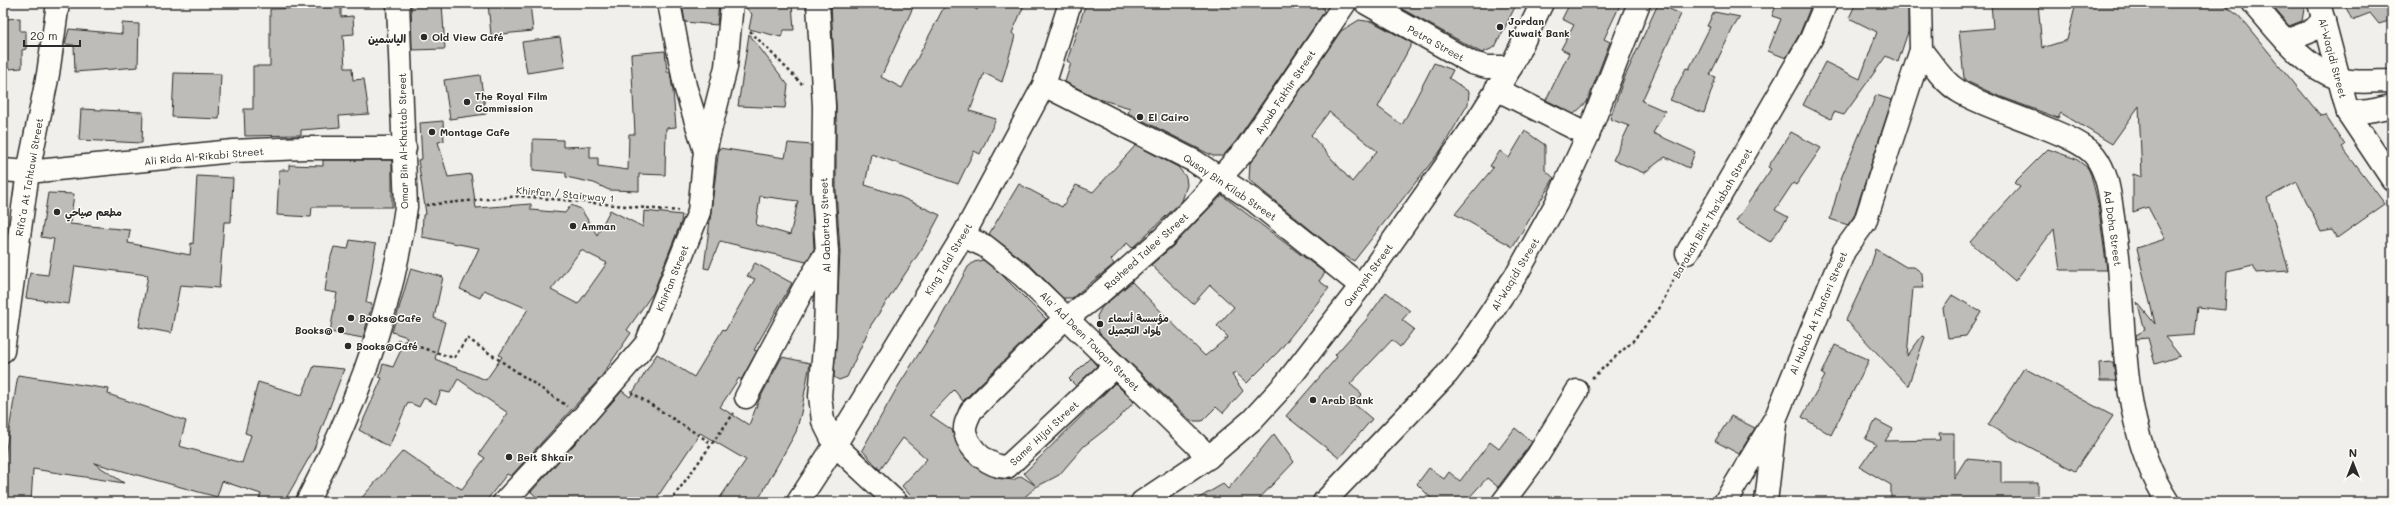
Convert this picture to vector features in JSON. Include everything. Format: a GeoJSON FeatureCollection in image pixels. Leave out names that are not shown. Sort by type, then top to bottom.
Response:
{"type":"FeatureCollection","features":[{"type":"Feature","properties":{"kind":"street","name":"Rifaʻa At Tahtawi Street"},"geometry":{"type":"LineString","coordinates":[[3,351],[28,172],[48,74],[58,3]]}},
{"type":"Feature","properties":{"kind":"street","name":"Omar Bin Al-Khattab Street"},"geometry":{"type":"LineString","coordinates":[[307,502],[331,455],[377,334],[393,280],[406,207],[405,148],[398,3]]}},
{"type":"Feature","properties":{"kind":"street"},"geometry":{"type":"LineString","coordinates":[[669,3],[685,86],[705,151]]}},
{"type":"Feature","properties":{"kind":"street","name":"Al Qabartay Street"},"geometry":{"type":"LineString","coordinates":[[818,3],[824,106],[823,189],[827,252],[825,336],[820,396],[823,421],[835,444],[896,502]]}},
{"type":"Feature","properties":{"kind":"street","name":"King Talal Street"},"geometry":{"type":"LineString","coordinates":[[798,502],[963,236],[1044,85],[1070,3]]}},
{"type":"Feature","properties":{"kind":"street","name":"Ayoub Fakhir Street"},"geometry":{"type":"LineString","coordinates":[[1220,178],[1246,149],[1276,107],[1345,3]]}},
{"type":"Feature","properties":{"kind":"street","name":"Petra Street"},"geometry":{"type":"LineString","coordinates":[[1366,3],[1472,63],[1487,67],[1511,67]]}},
{"type":"Feature","properties":{"kind":"street","name":"Quraysh Street"},"geometry":{"type":"LineString","coordinates":[[1142,502],[1209,457],[1252,420],[1286,383],[1361,286],[1475,124],[1511,67],[1542,3]]}},
{"type":"Feature","properties":{"kind":"street","name":"Al-Waqidi Street"},"geometry":{"type":"LineString","coordinates":[[1324,502],[1442,380],[1468,347],[1518,272],[1556,204],[1588,135],[1640,3]]}},
{"type":"Feature","properties":{"kind":"street","name":"Barakah Bint Tha'labah Street"},"geometry":{"type":"LineString","coordinates":[[1686,253],[1811,39],[1826,3]]}},
{"type":"Feature","properties":{"kind":"street","name":"Al Hubab At Thafari Street"},"geometry":{"type":"LineString","coordinates":[[1725,502],[1776,417],[1844,251],[1865,222],[1921,50],[1920,3]]}},
{"type":"Feature","properties":{"kind":"street"},"geometry":{"type":"LineString","coordinates":[[2253,3],[2286,41],[2311,64],[2338,78],[2392,81]]}},
{"type":"Feature","properties":{"kind":"street","name":"Khirfan Street"},"geometry":{"type":"LineString","coordinates":[[504,502],[583,417],[646,344],[699,212],[705,151],[726,67],[732,7]]}},
{"type":"Feature","properties":{"kind":"street"},"geometry":{"type":"LineString","coordinates":[[2286,41],[2309,32],[2321,12]]}},
{"type":"Feature","properties":{"kind":"street","name":"Al-Waqidi Street"},"geometry":{"type":"LineString","coordinates":[[2321,12],[2348,113],[2392,179]]}},
{"type":"Feature","properties":{"kind":"street","name":"Ad Doha Street"},"geometry":{"type":"LineString","coordinates":[[1921,50],[1941,76],[1958,91],[2066,138],[2094,154],[2099,162],[2110,193],[2129,390],[2139,436],[2148,462],[2168,502]]}},
{"type":"Feature","properties":{"kind":"street","name":"Qusay Bin Kilab Street"},"geometry":{"type":"LineString","coordinates":[[1044,85],[1148,136],[1194,161],[1220,178],[1312,245],[1361,286]]}},
{"type":"Feature","properties":{"kind":"street"},"geometry":{"type":"LineString","coordinates":[[1496,89],[1588,135]]}},
{"type":"Feature","properties":{"kind":"street"},"geometry":{"type":"LineString","coordinates":[[2348,113],[2369,111],[2392,106]]}},
{"type":"Feature","properties":{"kind":"street","name":"Ali Rida Al-Rikabi Street"},"geometry":{"type":"LineString","coordinates":[[3,170],[28,172],[233,151],[405,148]]}},
{"type":"Feature","properties":{"kind":"street","name":"Rasheed Talee' Street"},"geometry":{"type":"LineString","coordinates":[[1067,318],[1164,237],[1220,178]]}},
{"type":"Feature","properties":{"kind":"street","name":"Ala' Ad Deen Touqan Street"},"geometry":{"type":"LineString","coordinates":[[963,236],[998,254],[1067,318],[1209,457]]}},
{"type":"Feature","properties":{"kind":"street"},"geometry":{"type":"LineString","coordinates":[[746,397],[804,288],[827,252]]}},
{"type":"Feature","properties":{"kind":"street","name":"Same' Hijai Street"},"geometry":{"type":"LineString","coordinates":[[1067,318],[1030,352],[971,411],[966,420],[965,430],[968,441],[987,462],[998,467],[1007,467],[1015,462],[1115,366]]}},
{"type":"Feature","properties":{"kind":"street"},"geometry":{"type":"LineString","coordinates":[[1503,502],[1538,456],[1577,392]]}},
{"type":"Feature","properties":{"kind":"street"},"geometry":{"type":"LineString","coordinates":[[1766,502],[1776,417]]}},
{"type":"Feature","properties":{"kind":"path"},"geometry":{"type":"LineString","coordinates":[[732,7],[824,106]]}},
{"type":"Feature","properties":{"kind":"path","name":"Khirfan / Stairway 1"},"geometry":{"type":"LineString","coordinates":[[406,207],[520,196],[596,205],[699,212]]}},
{"type":"Feature","properties":{"kind":"path","name":"Barakah Bint Tha'labah Street"},"geometry":{"type":"LineString","coordinates":[[1577,392],[1632,342],[1659,309],[1686,253]]}},
{"type":"Feature","properties":{"kind":"path"},"geometry":{"type":"LineString","coordinates":[[377,334],[454,358],[467,338],[583,417]]}},
{"type":"Feature","properties":{"kind":"path"},"geometry":{"type":"LineString","coordinates":[[614,381],[712,443]]}},
{"type":"Feature","properties":{"kind":"path"},"geometry":{"type":"LineString","coordinates":[[670,502],[746,397]]}},
{"type":"Feature","properties":{"kind":"building"},"geometry":{"type":"Polygon","coordinates":[[[411,3],[442,3],[445,49],[412,50],[411,3]]]}},
{"type":"Feature","properties":{"kind":"building"},"geometry":{"type":"Polygon","coordinates":[[[488,3],[530,3],[533,31],[491,35],[488,3]]]}},
{"type":"Feature","properties":{"kind":"building"},"geometry":{"type":"Polygon","coordinates":[[[682,3],[719,3],[717,25],[685,22],[682,3]]]}},
{"type":"Feature","properties":{"kind":"building"},"geometry":{"type":"Polygon","coordinates":[[[744,3],[792,3],[794,30],[784,30],[781,37],[749,29],[752,14],[744,6],[744,3]]]}},
{"type":"Feature","properties":{"kind":"building"},"geometry":{"type":"Polygon","coordinates":[[[831,3],[915,3],[881,77],[902,88],[946,3],[966,3],[977,10],[981,3],[1025,3],[1012,33],[1015,36],[1002,82],[984,73],[970,111],[996,119],[980,154],[974,151],[958,184],[871,154],[865,185],[894,194],[940,215],[923,247],[871,325],[847,377],[839,380],[834,377],[840,252],[836,189],[836,105],[831,3]]]}},
{"type":"Feature","properties":{"kind":"building"},"geometry":{"type":"Polygon","coordinates":[[[1086,3],[1322,3],[1324,12],[1236,141],[1223,156],[1213,156],[1128,113],[1130,108],[1099,99],[1065,82],[1071,63],[1067,61],[1086,3]]]}},
{"type":"Feature","properties":{"kind":"building"},"geometry":{"type":"Polygon","coordinates":[[[1391,3],[1517,3],[1495,47],[1482,53],[1391,3]]]}},
{"type":"Feature","properties":{"kind":"building"},"geometry":{"type":"Polygon","coordinates":[[[1570,3],[1621,3],[1604,39],[1610,42],[1587,102],[1574,114],[1546,100],[1569,53],[1561,49],[1574,25],[1562,19],[1570,3]]]}},
{"type":"Feature","properties":{"kind":"building"},"geometry":{"type":"Polygon","coordinates":[[[1777,3],[1812,3],[1800,33],[1786,58],[1768,51],[1781,19],[1772,16],[1777,3]]]}},
{"type":"Feature","properties":{"kind":"building"},"geometry":{"type":"Polygon","coordinates":[[[1856,3],[1908,3],[1908,32],[1898,62],[1886,56],[1844,115],[1834,112],[1831,119],[1803,105],[1825,62],[1860,79],[1877,32],[1849,18],[1856,3]]]}},
{"type":"Feature","properties":{"kind":"building"},"geometry":{"type":"Polygon","coordinates":[[[1991,3],[2038,3],[2042,48],[2067,40],[2076,3],[2221,3],[2239,16],[2321,116],[2325,115],[2345,145],[2342,147],[2385,204],[2337,238],[2332,230],[2321,232],[2297,182],[2267,198],[2289,271],[2257,273],[2253,265],[2227,271],[2225,310],[2198,307],[2195,335],[2165,337],[2180,356],[2155,364],[2148,338],[2136,339],[2136,335],[2145,330],[2137,302],[2155,324],[2137,248],[2165,239],[2148,207],[2133,212],[2133,174],[2142,177],[2139,106],[2112,144],[2061,113],[2058,118],[1996,95],[1966,81],[1964,78],[1959,31],[1993,28],[1991,3]]]}},
{"type":"Feature","properties":{"kind":"building"},"geometry":{"type":"Polygon","coordinates":[[[2270,3],[2305,3],[2302,21],[2289,26],[2270,3]]]}},
{"type":"Feature","properties":{"kind":"building"},"geometry":{"type":"Polygon","coordinates":[[[2344,3],[2392,3],[2392,20],[2379,24],[2370,13],[2352,20],[2344,3]]]}},
{"type":"Feature","properties":{"kind":"building"},"geometry":{"type":"Polygon","coordinates":[[[1658,4],[1681,14],[1642,101],[1665,111],[1653,133],[1695,152],[1689,168],[1665,157],[1644,173],[1613,160],[1629,126],[1610,119],[1623,81],[1658,4]]]}},
{"type":"Feature","properties":{"kind":"building"},"geometry":{"type":"Polygon","coordinates":[[[341,7],[341,17],[353,16],[354,34],[343,35],[345,68],[352,68],[353,80],[364,79],[369,114],[339,116],[340,127],[301,130],[301,135],[245,136],[244,109],[253,109],[253,66],[270,66],[270,9],[341,7]]]}},
{"type":"Feature","properties":{"kind":"building"},"geometry":{"type":"Polygon","coordinates":[[[1714,12],[1740,17],[1710,75],[1716,77],[1704,113],[1670,100],[1686,68],[1689,69],[1710,27],[1707,26],[1714,12]]]}},
{"type":"Feature","properties":{"kind":"building"},"geometry":{"type":"Polygon","coordinates":[[[20,18],[20,31],[26,31],[26,49],[22,50],[22,68],[8,69],[7,62],[3,62],[4,19],[20,18]]]}},
{"type":"Feature","properties":{"kind":"building"},"geometry":{"type":"Polygon","coordinates":[[[1359,20],[1373,22],[1412,43],[1378,107],[1402,125],[1434,63],[1453,70],[1449,78],[1469,92],[1468,104],[1441,150],[1354,261],[1338,252],[1249,180],[1250,163],[1341,31],[1359,20]],[[1329,112],[1311,135],[1352,182],[1377,151],[1329,112]]]}},
{"type":"Feature","properties":{"kind":"building"},"geometry":{"type":"Polygon","coordinates":[[[122,23],[139,24],[138,67],[75,72],[74,45],[65,44],[69,29],[122,34],[122,23]]]}},
{"type":"Feature","properties":{"kind":"building"},"geometry":{"type":"Polygon","coordinates":[[[749,34],[788,85],[785,108],[738,106],[749,34]]]}},
{"type":"Feature","properties":{"kind":"building"},"geometry":{"type":"Polygon","coordinates":[[[560,37],[565,67],[527,73],[522,42],[560,37]]]}},
{"type":"Feature","properties":{"kind":"building"},"geometry":{"type":"Polygon","coordinates":[[[665,51],[667,72],[670,72],[673,91],[676,127],[666,128],[665,175],[639,174],[639,191],[609,190],[594,183],[566,177],[566,173],[533,170],[533,139],[563,140],[563,147],[590,146],[590,158],[598,158],[598,166],[628,170],[629,134],[635,134],[631,54],[665,51]]]}},
{"type":"Feature","properties":{"kind":"building"},"geometry":{"type":"Polygon","coordinates":[[[174,73],[221,74],[219,119],[172,117],[174,73]]]}},
{"type":"Feature","properties":{"kind":"building"},"geometry":{"type":"Polygon","coordinates":[[[480,75],[486,114],[450,119],[444,80],[480,75]]]}},
{"type":"Feature","properties":{"kind":"building"},"geometry":{"type":"Polygon","coordinates":[[[1876,95],[1892,100],[1854,216],[1848,225],[1830,219],[1842,176],[1876,95]]]}},
{"type":"Feature","properties":{"kind":"building"},"geometry":{"type":"Polygon","coordinates":[[[81,109],[143,112],[142,143],[79,140],[81,109]]]}},
{"type":"Feature","properties":{"kind":"building"},"geometry":{"type":"Polygon","coordinates":[[[443,121],[444,141],[438,142],[448,177],[471,174],[476,208],[531,204],[531,210],[565,213],[571,205],[581,209],[597,235],[610,210],[643,227],[644,211],[682,215],[681,222],[653,293],[627,330],[631,333],[601,377],[511,476],[507,474],[486,501],[489,502],[358,502],[403,451],[446,481],[462,489],[485,458],[479,454],[508,413],[458,379],[450,393],[441,391],[436,404],[424,398],[419,407],[408,402],[389,447],[359,430],[382,378],[379,377],[383,364],[393,367],[407,337],[392,332],[411,268],[443,277],[434,318],[445,322],[435,359],[486,380],[502,357],[499,355],[528,309],[484,290],[480,298],[460,289],[479,248],[422,237],[423,215],[426,214],[418,160],[422,159],[420,123],[443,121]],[[581,250],[551,290],[578,304],[607,263],[581,250]]]}},
{"type":"Feature","properties":{"kind":"building"},"geometry":{"type":"Polygon","coordinates":[[[1525,131],[1545,145],[1545,170],[1554,178],[1513,247],[1455,214],[1493,168],[1490,166],[1500,151],[1509,158],[1525,131]]]}},
{"type":"Feature","properties":{"kind":"building"},"geometry":{"type":"Polygon","coordinates":[[[1791,132],[1821,148],[1796,185],[1793,183],[1775,210],[1788,217],[1770,242],[1736,221],[1771,169],[1768,167],[1791,132]]]}},
{"type":"Feature","properties":{"kind":"building"},"geometry":{"type":"Polygon","coordinates":[[[788,143],[811,145],[811,190],[814,249],[806,262],[720,241],[709,269],[704,268],[719,148],[785,158],[788,143]],[[760,196],[756,225],[790,235],[798,201],[760,196]]]}},
{"type":"Feature","properties":{"kind":"building"},"geometry":{"type":"Polygon","coordinates":[[[1136,145],[1178,167],[1186,177],[1187,185],[1182,201],[1132,248],[1127,243],[1111,260],[1114,264],[1072,298],[1063,298],[1031,266],[989,234],[1019,184],[1062,207],[1076,185],[1093,192],[1136,145]]]}},
{"type":"Feature","properties":{"kind":"building"},"geometry":{"type":"Polygon","coordinates":[[[2048,149],[2076,159],[2088,168],[2098,203],[2107,270],[2060,270],[2054,229],[2015,281],[1970,242],[2020,187],[2014,183],[2048,149]]]}},
{"type":"Feature","properties":{"kind":"building"},"geometry":{"type":"Polygon","coordinates":[[[323,160],[392,160],[392,207],[312,207],[311,217],[277,215],[279,170],[289,170],[289,165],[323,166],[323,160]]]}},
{"type":"Feature","properties":{"kind":"building"},"geometry":{"type":"Polygon","coordinates":[[[197,176],[233,178],[231,222],[224,222],[219,288],[180,285],[171,333],[139,327],[148,275],[75,266],[69,304],[26,298],[30,273],[48,275],[54,239],[41,237],[48,193],[74,194],[70,224],[130,230],[128,243],[190,255],[191,243],[193,244],[197,176]]]}},
{"type":"Feature","properties":{"kind":"building"},"geometry":{"type":"Polygon","coordinates":[[[1222,195],[1325,273],[1319,281],[1329,288],[1279,351],[1247,383],[1235,372],[1232,375],[1243,391],[1223,413],[1216,407],[1202,421],[1191,421],[1099,333],[1097,316],[1102,307],[1132,282],[1205,356],[1228,337],[1217,326],[1234,307],[1210,285],[1193,304],[1151,265],[1173,246],[1222,195]]]}},
{"type":"Feature","properties":{"kind":"building"},"geometry":{"type":"Polygon","coordinates":[[[350,240],[376,244],[366,303],[372,304],[363,338],[330,332],[337,293],[325,291],[329,263],[334,247],[348,249],[350,240]]]}},
{"type":"Feature","properties":{"kind":"building"},"geometry":{"type":"Polygon","coordinates":[[[1876,249],[1906,267],[1914,267],[1922,273],[1923,288],[1913,288],[1907,356],[1922,336],[1925,337],[1908,386],[1846,320],[1869,271],[1876,249]]]}},
{"type":"Feature","properties":{"kind":"building"},"geometry":{"type":"Polygon","coordinates":[[[983,260],[1001,274],[1046,319],[963,401],[954,390],[930,415],[952,430],[960,451],[972,465],[996,478],[1013,480],[1021,476],[1035,485],[1024,473],[1115,383],[1134,402],[1115,422],[1084,446],[1059,475],[1036,487],[1019,502],[916,502],[902,486],[927,459],[903,438],[880,470],[862,450],[897,388],[937,325],[968,267],[974,262],[983,260]]]}},
{"type":"Feature","properties":{"kind":"building"},"geometry":{"type":"Polygon","coordinates":[[[755,263],[792,283],[754,350],[757,351],[741,380],[739,378],[720,407],[749,425],[759,400],[782,357],[810,363],[796,432],[757,502],[717,502],[746,460],[700,433],[654,502],[543,502],[531,492],[622,391],[630,397],[657,354],[694,377],[723,329],[725,331],[755,279],[747,276],[755,263]]]}},
{"type":"Feature","properties":{"kind":"building"},"geometry":{"type":"Polygon","coordinates":[[[1386,292],[1410,311],[1402,320],[1414,329],[1400,347],[1392,340],[1350,384],[1362,394],[1353,403],[1372,419],[1339,458],[1286,416],[1337,357],[1335,355],[1366,320],[1386,292]]]}},
{"type":"Feature","properties":{"kind":"building"},"geometry":{"type":"Polygon","coordinates":[[[1952,295],[1981,312],[1966,336],[1948,338],[1943,308],[1952,295]]]}},
{"type":"Feature","properties":{"kind":"building"},"geometry":{"type":"Polygon","coordinates":[[[1835,345],[1869,360],[1831,435],[1802,417],[1825,376],[1822,374],[1835,345]]]}},
{"type":"Feature","properties":{"kind":"building"},"geometry":{"type":"Polygon","coordinates":[[[1090,358],[1097,366],[1076,386],[1069,379],[1090,358]]]}},
{"type":"Feature","properties":{"kind":"building"},"geometry":{"type":"Polygon","coordinates":[[[2113,362],[2116,381],[2100,381],[2099,363],[2113,362]]]}},
{"type":"Feature","properties":{"kind":"building"},"geometry":{"type":"Polygon","coordinates":[[[314,366],[344,369],[314,449],[284,502],[258,502],[261,494],[222,481],[217,497],[94,463],[124,483],[33,469],[31,502],[3,502],[3,468],[18,375],[109,389],[108,394],[186,421],[179,446],[242,463],[251,435],[245,433],[258,382],[302,395],[314,366]]]}},
{"type":"Feature","properties":{"kind":"building"},"geometry":{"type":"Polygon","coordinates":[[[2024,368],[2113,416],[2075,471],[1988,425],[2024,368]]]}},
{"type":"Feature","properties":{"kind":"building"},"geometry":{"type":"Polygon","coordinates":[[[1731,416],[1755,428],[1739,454],[1715,441],[1731,416]]]}},
{"type":"Feature","properties":{"kind":"building"},"geometry":{"type":"Polygon","coordinates":[[[1876,420],[1893,429],[1885,441],[1940,440],[1939,433],[1954,433],[1954,478],[1966,459],[2001,462],[2001,483],[2038,483],[2038,502],[1891,502],[1891,485],[1860,467],[1876,444],[1865,439],[1876,420]]]}},
{"type":"Feature","properties":{"kind":"building"},"geometry":{"type":"Polygon","coordinates":[[[1515,428],[1532,442],[1498,487],[1487,478],[1465,502],[1435,502],[1417,484],[1429,468],[1444,479],[1449,472],[1460,481],[1490,442],[1499,449],[1515,428]]]}},
{"type":"Feature","properties":{"kind":"building"},"geometry":{"type":"Polygon","coordinates":[[[1274,434],[1294,462],[1256,502],[1192,502],[1223,484],[1228,489],[1274,434]]]}},
{"type":"Feature","properties":{"kind":"place","name":"Jordan Kuwait Bank"},"geometry":{"type":"Point","coordinates":[1500,27]}},
{"type":"Feature","properties":{"kind":"place","name":"Old View Café"},"geometry":{"type":"Point","coordinates":[424,37]}},
{"type":"Feature","properties":{"kind":"place","name":"The Royal Film Commission"},"geometry":{"type":"Point","coordinates":[467,102]}},
{"type":"Feature","properties":{"kind":"place","name":"El Cairo"},"geometry":{"type":"Point","coordinates":[1140,117]}},
{"type":"Feature","properties":{"kind":"place","name":"Montage Cafe"},"geometry":{"type":"Point","coordinates":[432,132]}},
{"type":"Feature","properties":{"kind":"place","name":"مطعم صياحي"},"geometry":{"type":"Point","coordinates":[57,212]}},
{"type":"Feature","properties":{"kind":"place","name":"Amman"},"geometry":{"type":"Point","coordinates":[573,226]}},
{"type":"Feature","properties":{"kind":"place","name":"Books@Cafe"},"geometry":{"type":"Point","coordinates":[351,318]}},
{"type":"Feature","properties":{"kind":"place","name":"مؤسسة أسماء لمواد التجميل"},"geometry":{"type":"Point","coordinates":[1100,324]}},
{"type":"Feature","properties":{"kind":"place","name":"Books@"},"geometry":{"type":"Point","coordinates":[341,330]}},
{"type":"Feature","properties":{"kind":"place","name":"Books@Café"},"geometry":{"type":"Point","coordinates":[348,346]}},
{"type":"Feature","properties":{"kind":"place","name":"Arab Bank"},"geometry":{"type":"Point","coordinates":[1313,400]}},
{"type":"Feature","properties":{"kind":"place","name":"Beit Shkair"},"geometry":{"type":"Point","coordinates":[509,457]}},
{"type":"Feature","properties":{"kind":"district","name":"الياسمين"},"geometry":{"type":"Point","coordinates":[387,38]}}]}
